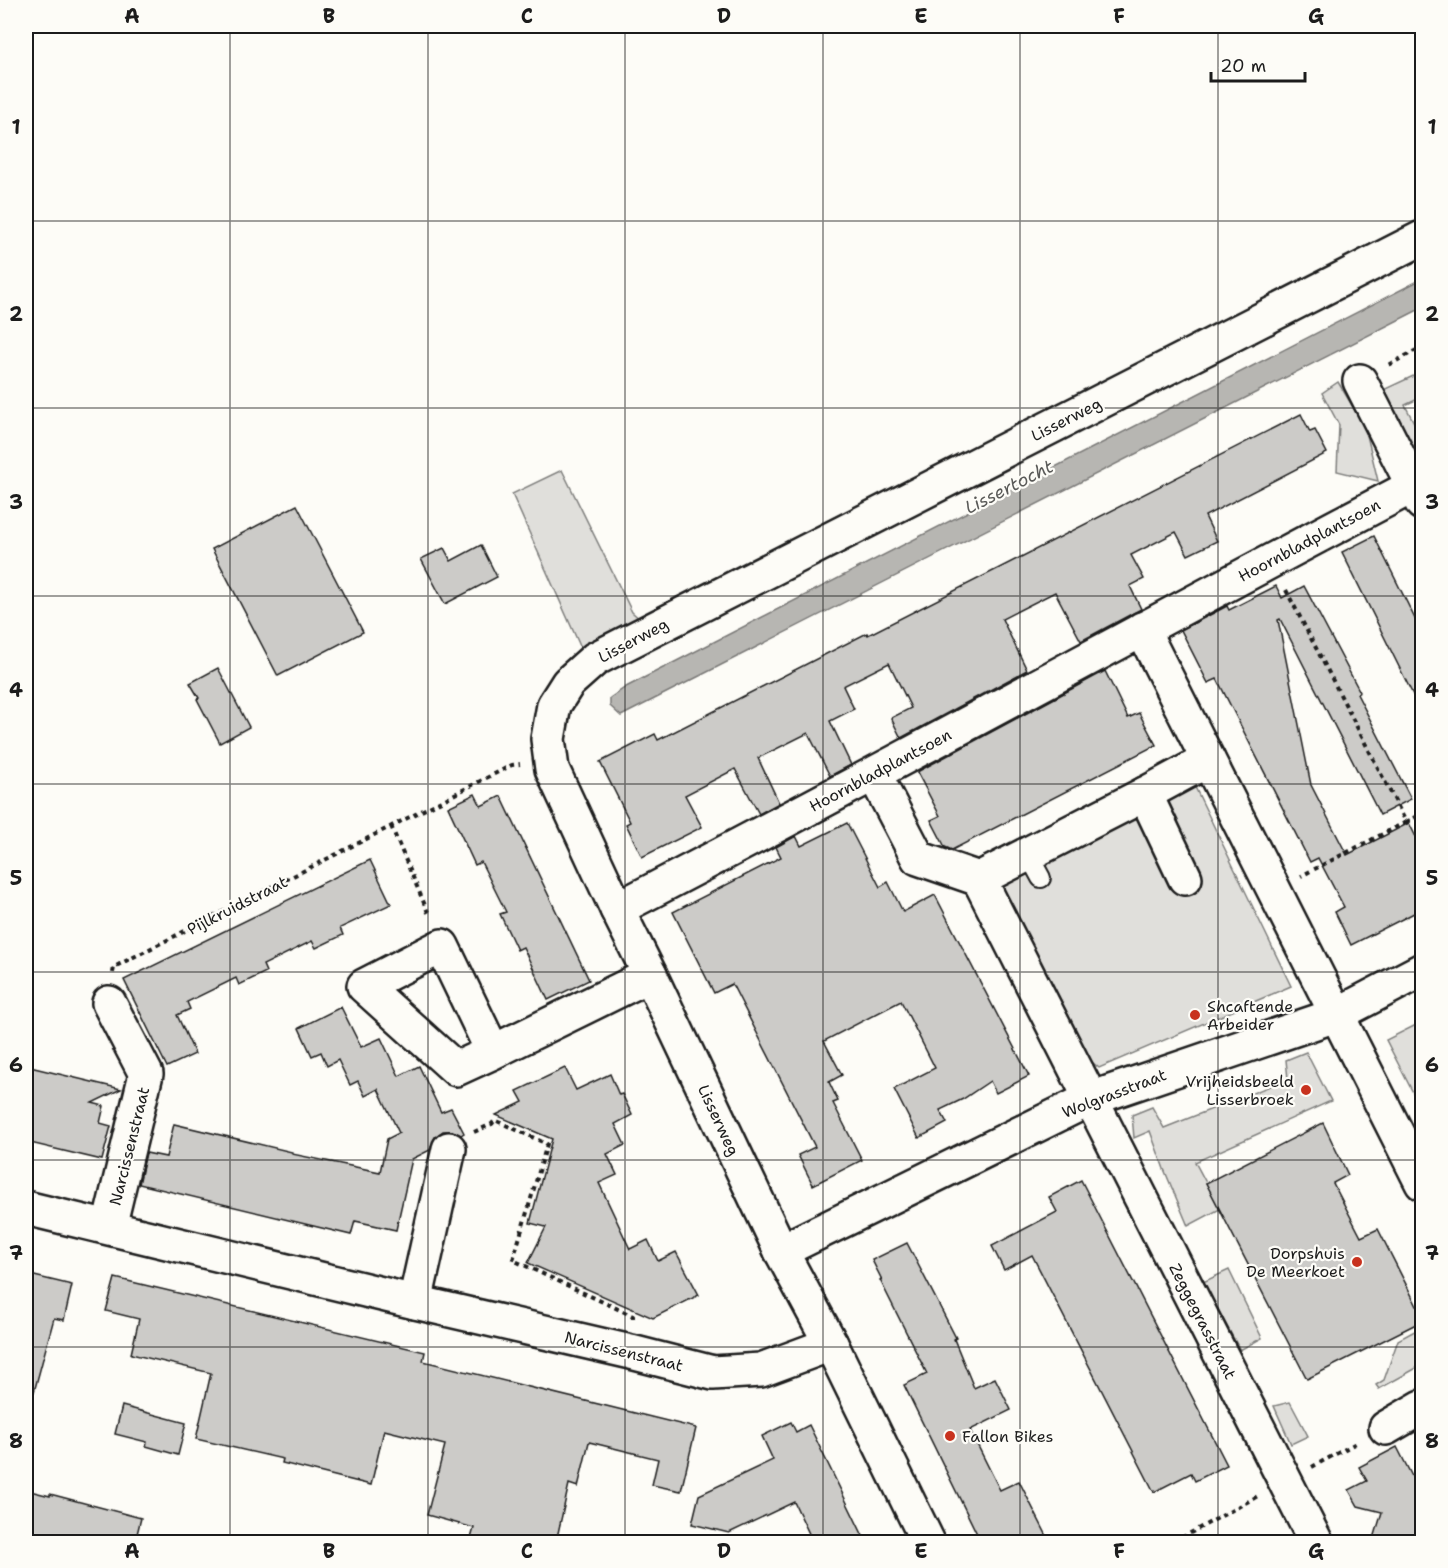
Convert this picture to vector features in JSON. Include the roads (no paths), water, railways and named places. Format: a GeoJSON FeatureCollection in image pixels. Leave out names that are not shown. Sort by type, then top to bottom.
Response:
{"type":"FeatureCollection","features":[{"type":"Feature","properties":{"kind":"street","name":"Lisserweg"},"geometry":{"type":"LineString","coordinates":[[928,1542],[831,1344],[781,1251],[552,769],[548,739],[554,705],[568,683],[595,659],[1422,238]]}},
{"type":"Feature","properties":{"kind":"street"},"geometry":{"type":"LineString","coordinates":[[1360,381],[1418,494]]}},
{"type":"Feature","properties":{"kind":"street","name":"Hoornbladplantsoen"},"geometry":{"type":"LineString","coordinates":[[617,909],[875,774],[1271,560],[1418,494]]}},
{"type":"Feature","properties":{"kind":"street"},"geometry":{"type":"LineString","coordinates":[[1142,629],[1422,1183]]}},
{"type":"Feature","properties":{"kind":"street"},"geometry":{"type":"LineString","coordinates":[[1090,1099],[979,879],[1035,866],[1145,794],[1208,760]]}},
{"type":"Feature","properties":{"kind":"street","name":"Hoornbladplantsoen"},"geometry":{"type":"LineString","coordinates":[[882,789],[918,858],[979,879]]}},
{"type":"Feature","properties":{"kind":"street"},"geometry":{"type":"LineString","coordinates":[[1145,794],[1185,878]]}},
{"type":"Feature","properties":{"kind":"street"},"geometry":{"type":"LineString","coordinates":[[493,1052],[442,946],[364,986],[456,1069],[493,1052],[650,975]]}},
{"type":"Feature","properties":{"kind":"street","name":"Wolgrasstraat"},"geometry":{"type":"LineString","coordinates":[[781,1251],[1090,1099],[1336,1015],[1422,970]]}},
{"type":"Feature","properties":{"kind":"street","name":"Narcissenstraat"},"geometry":{"type":"LineString","coordinates":[[109,1003],[146,1074],[109,1227]]}},
{"type":"Feature","properties":{"kind":"street","name":"Zeggegrasstraat"},"geometry":{"type":"LineString","coordinates":[[1090,1099],[1316,1542]]}},
{"type":"Feature","properties":{"kind":"street"},"geometry":{"type":"LineString","coordinates":[[416,1302],[449,1149]]}},
{"type":"Feature","properties":{"kind":"street","name":"Narcissenstraat"},"geometry":{"type":"LineString","coordinates":[[26,1208],[713,1373],[761,1370],[831,1344]]}},
{"type":"Feature","properties":{"kind":"street"},"geometry":{"type":"LineString","coordinates":[[1386,1428],[1422,1407]]}},
{"type":"Feature","properties":{"kind":"place","name":"Shcaftende Arbeider"},"geometry":{"type":"Point","coordinates":[1195,1015]}},
{"type":"Feature","properties":{"kind":"place","name":"Vrijheidsbeeld Lisserbroek"},"geometry":{"type":"Point","coordinates":[1306,1090]}},
{"type":"Feature","properties":{"kind":"place","name":"Dorpshuis De Meerkoet"},"geometry":{"type":"Point","coordinates":[1357,1262]}},
{"type":"Feature","properties":{"kind":"place","name":"Fallon Bikes"},"geometry":{"type":"Point","coordinates":[950,1436]}},
{"type":"Feature","properties":{"kind":"water label","name":"Lissertocht"},"geometry":{"type":"Point","coordinates":[1009,487]}}]}
